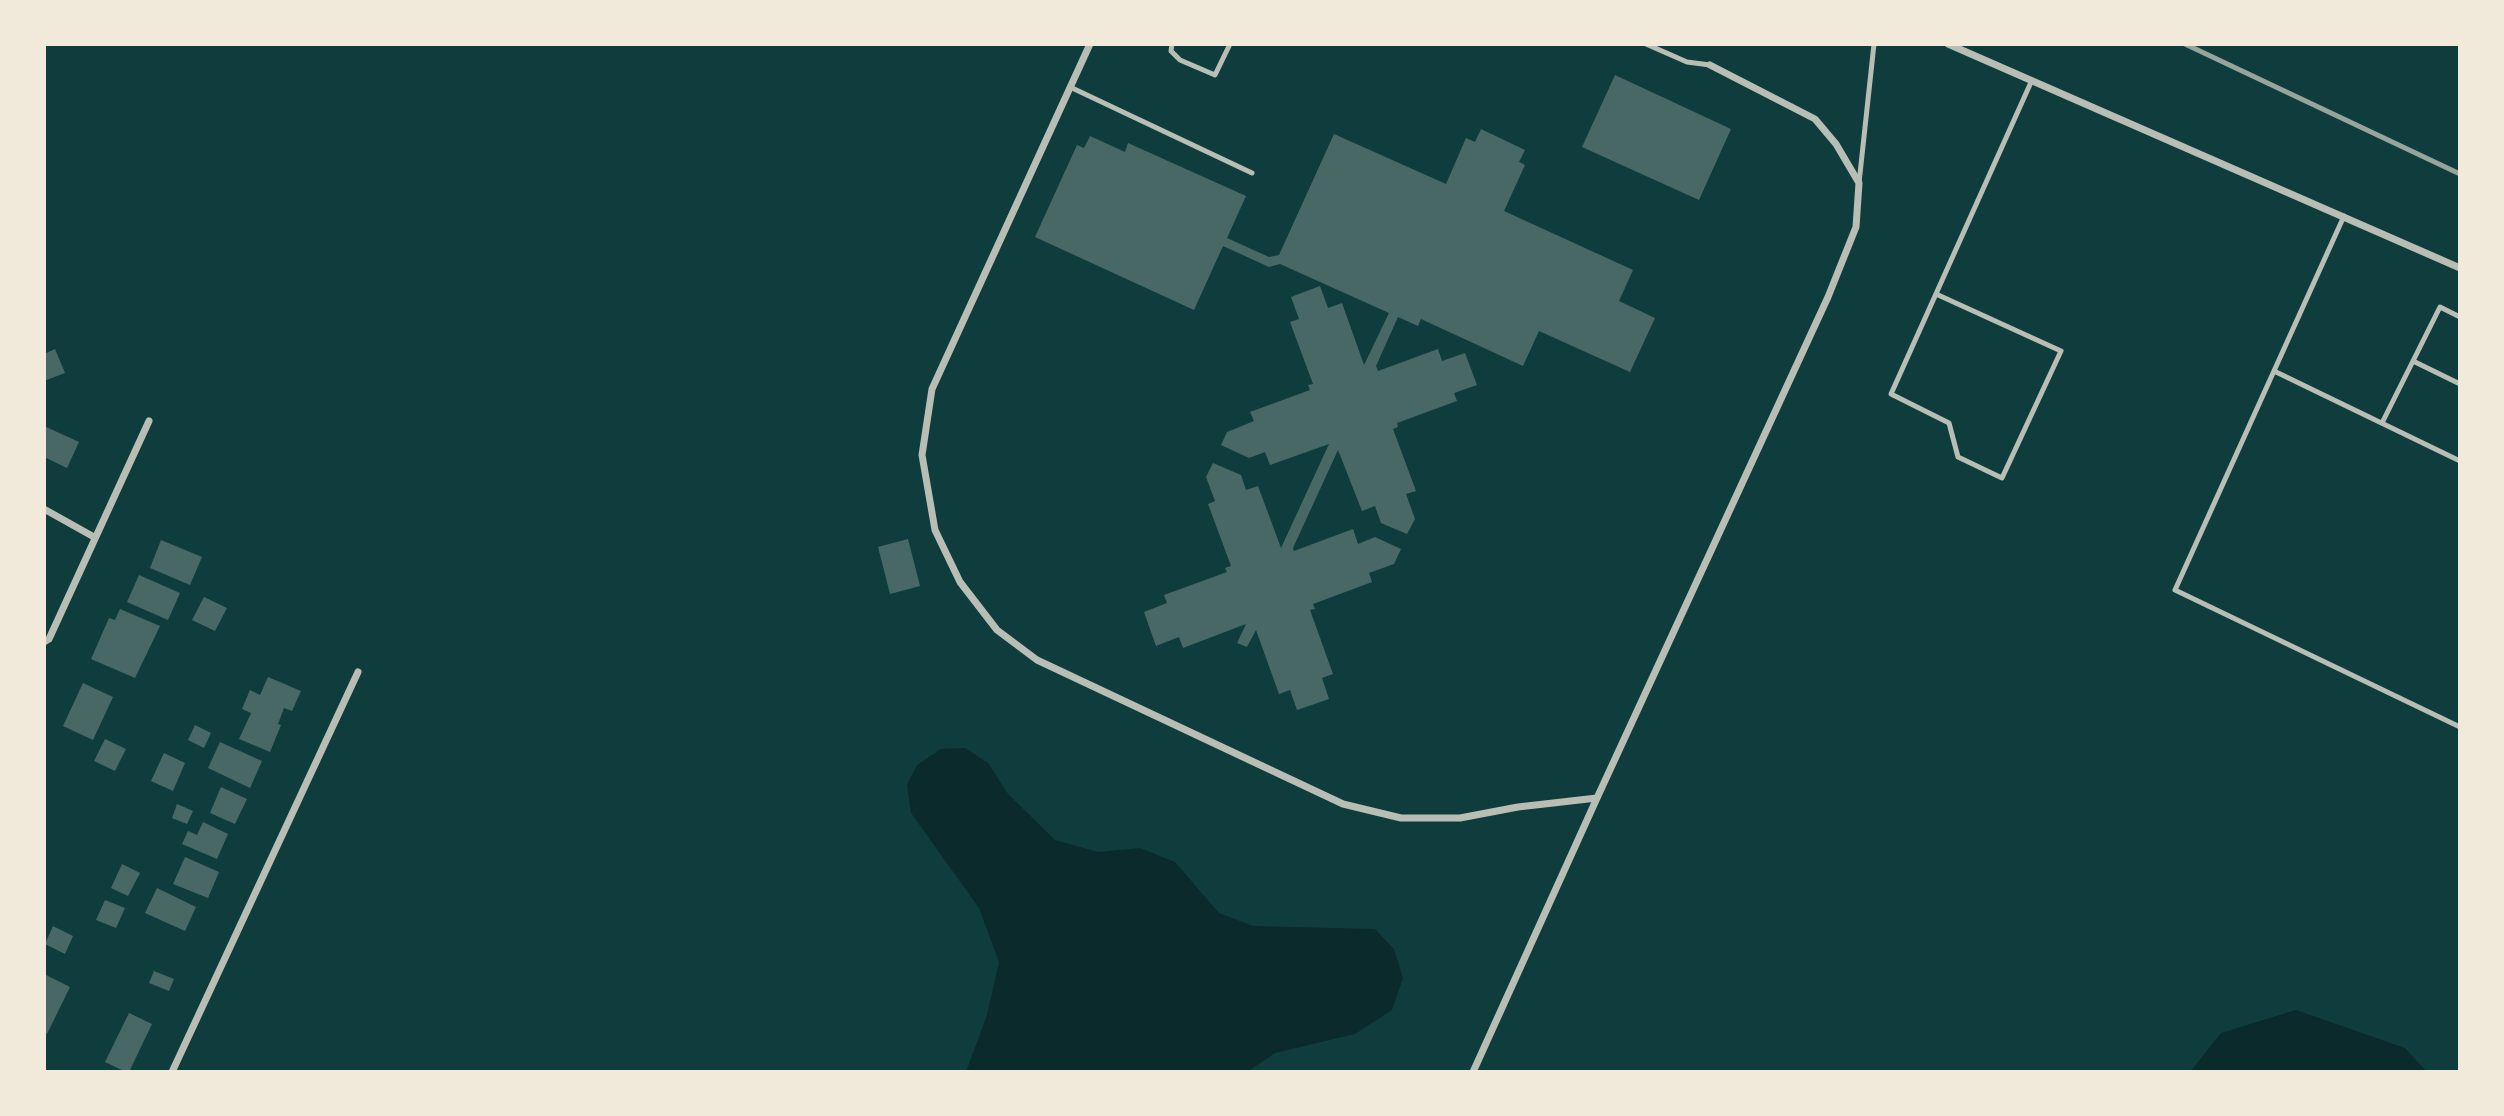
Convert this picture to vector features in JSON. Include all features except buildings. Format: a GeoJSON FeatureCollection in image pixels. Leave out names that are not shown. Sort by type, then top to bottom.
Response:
{"type":"FeatureCollection","features":[{"type":"Feature","properties":{"kind":"street"},"geometry":{"type":"LineString","coordinates":[[1090,44],[932,389],[922,455],[936,530],[960,582],[997,630],[1037,660],[1343,804],[1401,818],[1460,818],[1518,807],[1597,798]]}},
{"type":"Feature","properties":{"kind":"street"},"geometry":{"type":"LineString","coordinates":[[1948,44],[2460,268]]}},
{"type":"Feature","properties":{"kind":"street"},"geometry":{"type":"LineString","coordinates":[[1474,1072],[1828,297],[1856,227],[1858,183],[1836,144],[1815,119],[1710,65]]}},
{"type":"Feature","properties":{"kind":"street"},"geometry":{"type":"LineString","coordinates":[[44,642],[49,639],[149,421]]}},
{"type":"Feature","properties":{"kind":"street"},"geometry":{"type":"LineString","coordinates":[[44,509],[94,537]]}},
{"type":"Feature","properties":{"kind":"street"},"geometry":{"type":"LineString","coordinates":[[172,1072],[358,672]]}},
{"type":"Feature","properties":{"kind":"lane"},"geometry":{"type":"LineString","coordinates":[[1172,44],[1171,51],[1180,60],[1215,75],[1230,44]]}},
{"type":"Feature","properties":{"kind":"lane"},"geometry":{"type":"LineString","coordinates":[[1646,44],[1687,62],[1710,65]]}},
{"type":"Feature","properties":{"kind":"lane"},"geometry":{"type":"LineString","coordinates":[[1858,183],[1874,44]]}},
{"type":"Feature","properties":{"kind":"lane"},"geometry":{"type":"LineString","coordinates":[[1936,294],[2060,351],[2002,478],[1958,457],[1949,423],[1891,394],[2032,80]]}},
{"type":"Feature","properties":{"kind":"lane"},"geometry":{"type":"LineString","coordinates":[[1070,88],[1252,173]]}},
{"type":"Feature","properties":{"kind":"lane"},"geometry":{"type":"LineString","coordinates":[[2344,216],[2175,590],[2460,727]]}},
{"type":"Feature","properties":{"kind":"lane"},"geometry":{"type":"LineString","coordinates":[[2382,424],[2440,307],[2460,317]]}},
{"type":"Feature","properties":{"kind":"lane"},"geometry":{"type":"LineString","coordinates":[[2413,361],[2460,384]]}},
{"type":"Feature","properties":{"kind":"lane"},"geometry":{"type":"LineString","coordinates":[[2274,371],[2460,461]]}},
{"type":"Feature","properties":{"kind":"water"},"geometry":{"type":"Polygon","coordinates":[[[965,748],[988,763],[1008,794],[1055,840],[1098,852],[1140,848],[1175,862],[1219,913],[1253,926],[1375,929],[1394,949],[1403,978],[1392,1010],[1355,1034],[1275,1053],[1247,1072],[966,1072],[987,1015],[999,962],[979,908],[911,813],[907,785],[917,765],[941,749],[965,748]]]}},
{"type":"Feature","properties":{"kind":"water"},"geometry":{"type":"Polygon","coordinates":[[[2296,1010],[2405,1048],[2427,1072],[2190,1072],[2221,1033],[2296,1010]]]}},
{"type":"Feature","properties":{"kind":"railway"},"geometry":{"type":"LineString","coordinates":[[2185,44],[2460,174]]}}]}
